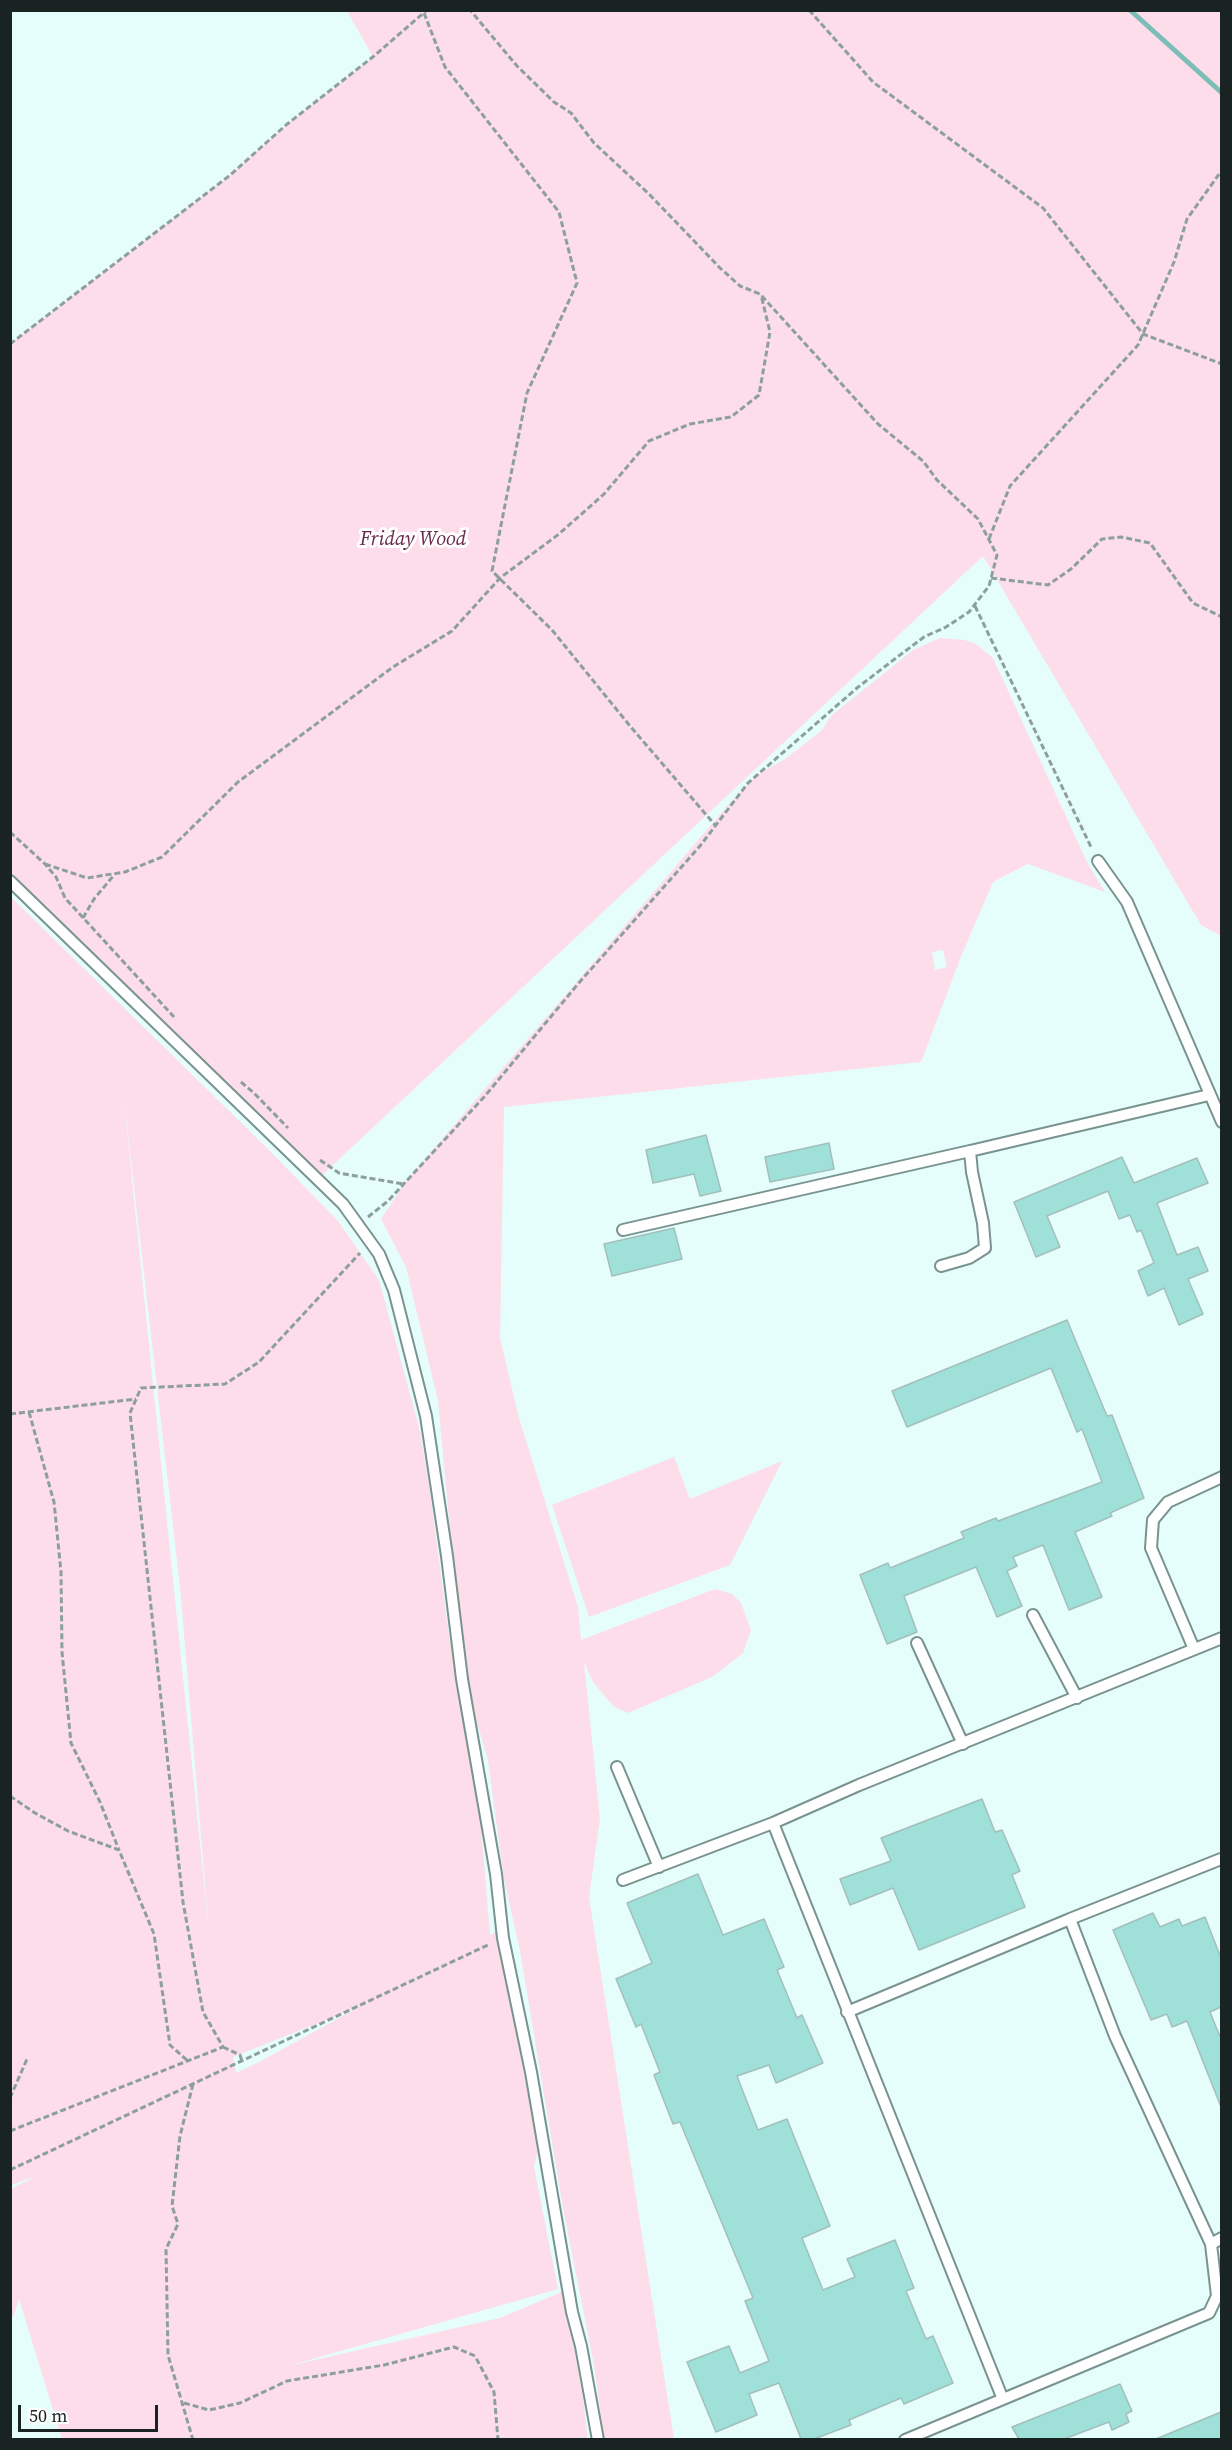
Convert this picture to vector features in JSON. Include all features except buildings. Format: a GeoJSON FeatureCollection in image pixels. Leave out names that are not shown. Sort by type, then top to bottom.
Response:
{"type":"FeatureCollection","features":[{"type":"Feature","properties":{"kind":"lane"},"geometry":{"type":"LineString","coordinates":[[1098,861],[1127,902],[1221,1122]]}},
{"type":"Feature","properties":{"kind":"lane"},"geometry":{"type":"LineString","coordinates":[[10,881],[318,1179],[359,1225],[379,1254],[394,1290],[426,1416],[446,1544],[462,1679],[496,1874],[503,1938],[531,2072],[572,2312],[581,2346],[598,2439]]}},
{"type":"Feature","properties":{"kind":"lane"},"geometry":{"type":"LineString","coordinates":[[623,1230],[1209,1095]]}},
{"type":"Feature","properties":{"kind":"lane"},"geometry":{"type":"LineString","coordinates":[[940,1266],[969,1258],[985,1248],[983,1223],[970,1151]]}},
{"type":"Feature","properties":{"kind":"lane"},"geometry":{"type":"LineString","coordinates":[[1194,1649],[1151,1548],[1153,1520],[1168,1502],[1221,1477]]}},
{"type":"Feature","properties":{"kind":"lane"},"geometry":{"type":"LineString","coordinates":[[1033,1615],[1077,1698]]}},
{"type":"Feature","properties":{"kind":"lane"},"geometry":{"type":"LineString","coordinates":[[623,1880],[773,1823],[859,1785],[1221,1638]]}},
{"type":"Feature","properties":{"kind":"lane"},"geometry":{"type":"LineString","coordinates":[[916,1643],[963,1744]]}},
{"type":"Feature","properties":{"kind":"lane"},"geometry":{"type":"LineString","coordinates":[[617,1767],[659,1867]]}},
{"type":"Feature","properties":{"kind":"lane"},"geometry":{"type":"LineString","coordinates":[[773,1823],[1002,2397]]}},
{"type":"Feature","properties":{"kind":"lane"},"geometry":{"type":"LineString","coordinates":[[847,2012],[1221,1859]]}},
{"type":"Feature","properties":{"kind":"lane"},"geometry":{"type":"LineString","coordinates":[[905,2439],[1209,2313],[1217,2296],[1216,2241],[1115,2036],[1070,1919]]}},
{"type":"Feature","properties":{"kind":"path"},"geometry":{"type":"LineString","coordinates":[[359,1225],[388,1201],[485,1096],[578,984],[700,846],[748,783],[857,688],[924,637],[946,627],[969,612],[989,586],[997,555],[978,519],[937,480],[923,461],[878,424],[760,294],[740,286],[720,268],[649,194],[594,143],[571,114],[554,102],[517,66],[470,10]]}},
{"type":"Feature","properties":{"kind":"path"},"geometry":{"type":"LineString","coordinates":[[809,10],[873,82],[1043,208],[1143,334],[1221,364]]}},
{"type":"Feature","properties":{"kind":"path"},"geometry":{"type":"LineString","coordinates":[[10,344],[229,176],[286,125],[426,12],[445,67],[559,212],[577,283],[527,393],[492,571],[552,630],[715,825]]}},
{"type":"Feature","properties":{"kind":"path"},"geometry":{"type":"LineString","coordinates":[[989,540],[1010,486],[1138,345],[1174,262],[1187,219],[1221,170]]}},
{"type":"Feature","properties":{"kind":"path"},"geometry":{"type":"LineString","coordinates":[[45,864],[87,878],[115,873],[162,857],[238,782],[393,667],[452,631],[500,578],[558,534],[604,494],[649,441],[690,424],[731,417],[759,395],[770,332],[760,294]]}},
{"type":"Feature","properties":{"kind":"path"},"geometry":{"type":"LineString","coordinates":[[991,578],[1048,585],[1071,569],[1102,539],[1131,539],[1150,543],[1193,603],[1221,617]]}},
{"type":"Feature","properties":{"kind":"path"},"geometry":{"type":"LineString","coordinates":[[975,605],[1098,861]]}},
{"type":"Feature","properties":{"kind":"path"},"geometry":{"type":"LineString","coordinates":[[10,832],[45,864],[56,877],[65,898],[175,1018]]}},
{"type":"Feature","properties":{"kind":"path"},"geometry":{"type":"LineString","coordinates":[[83,918],[94,899],[115,873]]}},
{"type":"Feature","properties":{"kind":"path"},"geometry":{"type":"LineString","coordinates":[[240,1082],[291,1131]]}},
{"type":"Feature","properties":{"kind":"path"},"geometry":{"type":"LineString","coordinates":[[318,1158],[339,1173],[403,1184]]}},
{"type":"Feature","properties":{"kind":"path"},"geometry":{"type":"LineString","coordinates":[[242,2061],[240,2055],[224,2047],[203,2012],[183,1902],[130,1413],[141,1388],[225,1384],[259,1362],[362,1250]]}},
{"type":"Feature","properties":{"kind":"path"},"geometry":{"type":"LineString","coordinates":[[10,1414],[136,1399]]}},
{"type":"Feature","properties":{"kind":"path"},"geometry":{"type":"LineString","coordinates":[[29,1412],[54,1502],[61,1572],[62,1652],[70,1743],[100,1802],[154,1934],[170,2045],[189,2061]]}},
{"type":"Feature","properties":{"kind":"path"},"geometry":{"type":"LineString","coordinates":[[10,1797],[68,1831],[119,1850]]}},
{"type":"Feature","properties":{"kind":"path"},"geometry":{"type":"LineString","coordinates":[[10,2170],[503,1938]]}},
{"type":"Feature","properties":{"kind":"path"},"geometry":{"type":"LineString","coordinates":[[10,2132],[224,2047]]}},
{"type":"Feature","properties":{"kind":"path"},"geometry":{"type":"LineString","coordinates":[[10,2098],[27,2059]]}},
{"type":"Feature","properties":{"kind":"path"},"geometry":{"type":"LineString","coordinates":[[193,2084],[180,2136],[172,2206],[178,2224],[166,2249],[168,2355],[193,2439]]}},
{"type":"Feature","properties":{"kind":"path"},"geometry":{"type":"LineString","coordinates":[[184,2403],[209,2410],[219,2408],[240,2403],[287,2381],[384,2365],[454,2347],[475,2356],[494,2392],[498,2439]]}},
{"type":"Feature","properties":{"kind":"green space","name":"Friday Wood"},"geometry":{"type":"Polygon","coordinates":[[[347,11],[1221,11],[1221,936],[1201,925],[983,556],[318,1179],[11,881],[10,344],[229,176],[286,125],[373,57],[347,11]]]}},
{"type":"Feature","properties":{"kind":"green space"},"geometry":{"type":"Polygon","coordinates":[[[940,638],[965,640],[976,644],[993,658],[1087,862],[1105,892],[1028,864],[993,882],[962,954],[921,1062],[504,1107],[500,1338],[519,1418],[578,1607],[581,1640],[715,1589],[732,1594],[741,1603],[751,1630],[743,1653],[712,1677],[628,1713],[614,1707],[593,1682],[584,1662],[600,1819],[589,1897],[674,2439],[604,2439],[594,2365],[563,2208],[520,1951],[504,1879],[488,1760],[464,1678],[438,1401],[406,1267],[381,1219],[406,1181],[730,803],[757,775],[785,759],[821,731],[832,715],[913,650],[940,638]],[[943,950],[932,952],[935,970],[947,967],[943,950]]]}},
{"type":"Feature","properties":{"kind":"green space"},"geometry":{"type":"Polygon","coordinates":[[[10,896],[270,1151],[338,1221],[379,1280],[420,1431],[449,1636],[479,1801],[490,1935],[496,1932],[540,2143],[534,2167],[558,2289],[288,2366],[500,2318],[564,2291],[588,2439],[62,2439],[19,2299],[13,2318],[11,2314],[11,2189],[36,2176],[11,2185],[10,896]],[[124,1101],[209,1931],[180,1587],[124,1101]],[[359,2007],[233,2057],[236,2073],[261,2061],[359,2007]]]}},
{"type":"Feature","properties":{"kind":"green space"},"geometry":{"type":"Polygon","coordinates":[[[674,1457],[690,1499],[782,1461],[730,1565],[589,1617],[552,1505],[674,1457]]]}},
{"type":"Feature","properties":{"kind":"waterway"},"geometry":{"type":"LineString","coordinates":[[1130,10],[1222,93]]}}]}
